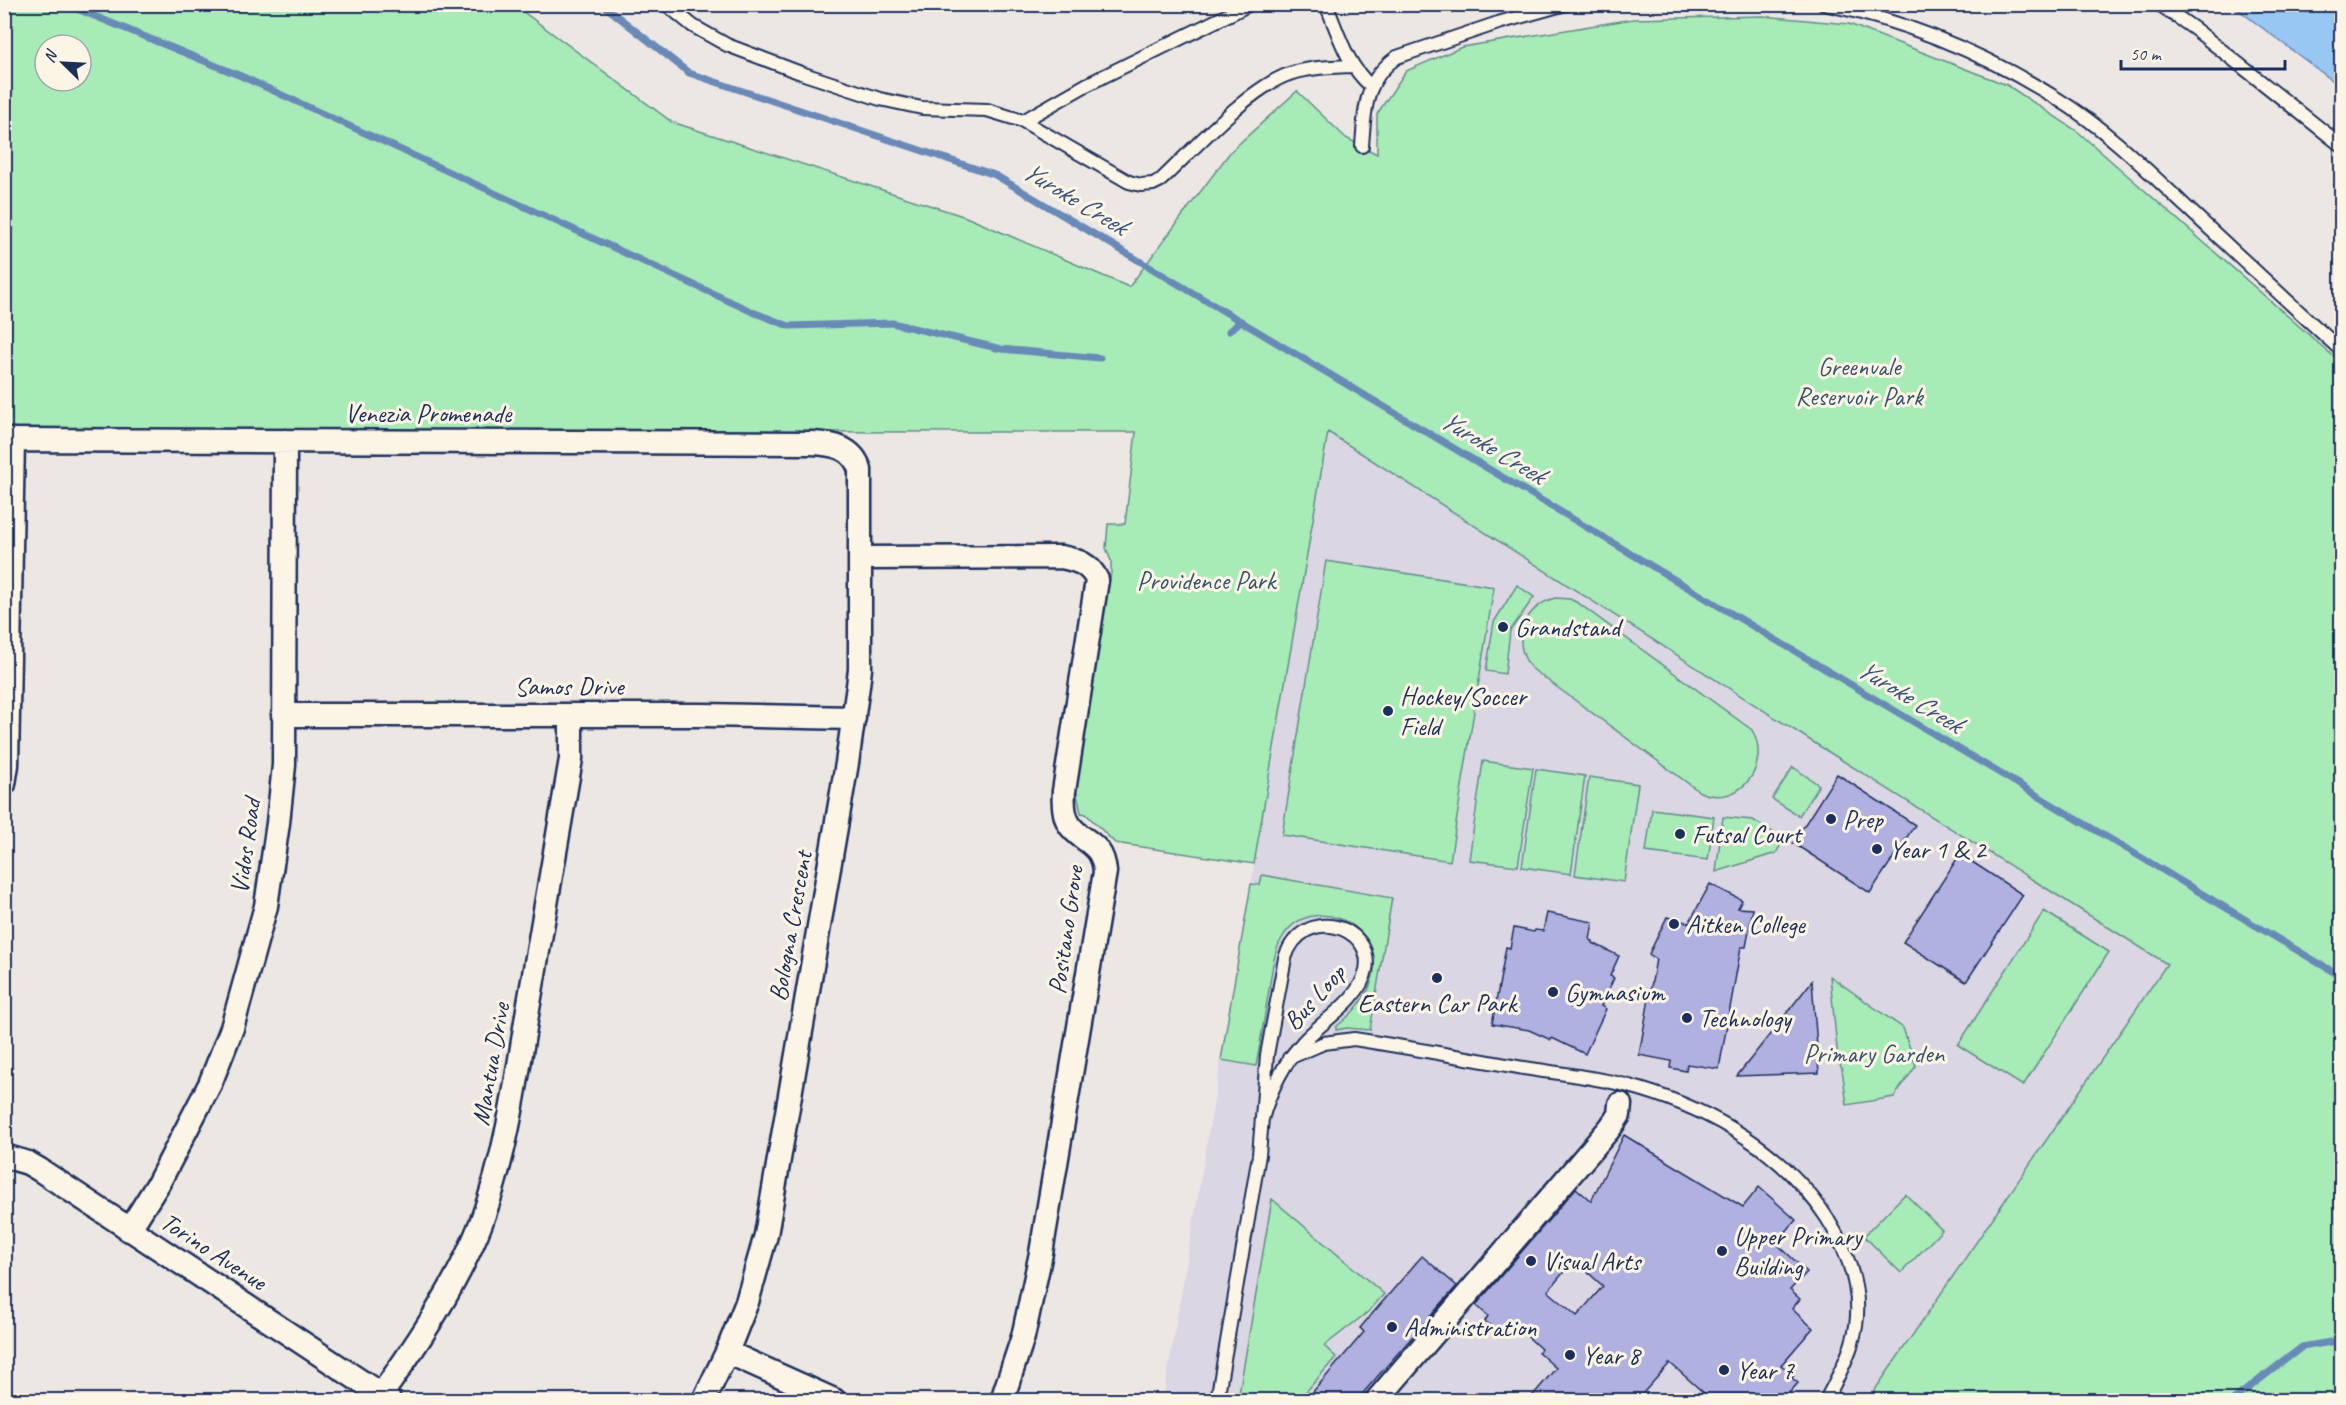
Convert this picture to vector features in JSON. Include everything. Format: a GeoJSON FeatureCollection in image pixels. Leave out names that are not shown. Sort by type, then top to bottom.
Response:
{"type":"FeatureCollection","features":[{"type":"Feature","properties":{"kind":"street","name":"Venezia Promenade"},"geometry":{"type":"LineString","coordinates":[[9,440],[812,442],[831,444],[849,452]]}},
{"type":"Feature","properties":{"kind":"street"},"geometry":{"type":"LineString","coordinates":[[4,784],[7,753],[9,440]]}},
{"type":"Feature","properties":{"kind":"street","name":"Vidos Road"},"geometry":{"type":"LineString","coordinates":[[129,1230],[158,1184],[210,1084],[232,1028],[266,906],[283,777],[285,441]]}},
{"type":"Feature","properties":{"kind":"street","name":"Bologna Crescent"},"geometry":{"type":"LineString","coordinates":[[704,1401],[747,1302],[766,1235],[854,718],[860,669],[860,470],[857,460],[849,452]]}},
{"type":"Feature","properties":{"kind":"street","name":"Positano Grove"},"geometry":{"type":"LineString","coordinates":[[861,558],[1061,558],[1083,563],[1094,572],[1097,580],[1064,791],[1064,809],[1065,818],[1072,830],[1100,852],[1104,859],[1105,872],[1041,1253],[1023,1337],[1002,1401]]}},
{"type":"Feature","properties":{"kind":"street","name":"Samos Drive"},"geometry":{"type":"LineString","coordinates":[[283,715],[703,714],[854,718]]}},
{"type":"Feature","properties":{"kind":"street","name":"Mantua Drive"},"geometry":{"type":"LineString","coordinates":[[385,1398],[458,1275],[481,1223],[501,1159],[517,1083],[571,759],[573,736],[571,715]]}},
{"type":"Feature","properties":{"kind":"street"},"geometry":{"type":"LineString","coordinates":[[1377,1401],[1610,1128],[1619,1115],[1620,1104]]}},
{"type":"Feature","properties":{"kind":"street","name":"Torino Avenue"},"geometry":{"type":"LineString","coordinates":[[4,1156],[28,1163],[385,1398]]}},
{"type":"Feature","properties":{"kind":"street"},"geometry":{"type":"LineString","coordinates":[[727,1352],[834,1401]]}},
{"type":"Feature","properties":{"kind":"lane"},"geometry":{"type":"LineString","coordinates":[[666,4],[693,26],[727,45],[880,99],[922,108],[987,110],[1023,121],[1129,182],[1141,185],[1153,184],[1161,180],[1256,92],[1286,75],[1316,69],[1353,66]]}},
{"type":"Feature","properties":{"kind":"lane"},"geometry":{"type":"LineString","coordinates":[[1023,121],[1086,85],[1250,4]]}},
{"type":"Feature","properties":{"kind":"lane"},"geometry":{"type":"LineString","coordinates":[[1326,4],[1353,66],[1371,86]]}},
{"type":"Feature","properties":{"kind":"lane"},"geometry":{"type":"LineString","coordinates":[[1362,146],[1366,99],[1371,86],[1387,64],[1397,57],[1498,23],[1566,4]]}},
{"type":"Feature","properties":{"kind":"lane"},"geometry":{"type":"LineString","coordinates":[[1824,4],[1853,10],[1937,38],[1992,63],[2056,98],[2119,144],[2342,351]]}},
{"type":"Feature","properties":{"kind":"lane"},"geometry":{"type":"LineString","coordinates":[[2159,4],[2196,30],[2342,146]]}},
{"type":"Feature","properties":{"kind":"lane","name":"Bus Loop"},"geometry":{"type":"LineString","coordinates":[[1321,925],[1341,928],[1351,933],[1364,950],[1367,961],[1363,979],[1348,999],[1289,1058],[1263,1119],[1268,1055],[1288,949],[1297,937],[1309,928],[1321,925]]}},
{"type":"Feature","properties":{"kind":"lane"},"geometry":{"type":"LineString","coordinates":[[1289,1058],[1324,1042],[1354,1039],[1623,1085],[1673,1100],[1732,1129],[1772,1157],[1811,1195],[1835,1230],[1848,1257],[1856,1298],[1854,1335],[1850,1351],[1826,1401]]}},
{"type":"Feature","properties":{"kind":"lane"},"geometry":{"type":"LineString","coordinates":[[1217,1401],[1263,1119]]}},
{"type":"Feature","properties":{"kind":"shaded area","name":"Aitken College"},"geometry":{"type":"Polygon","coordinates":[[[1328,432],[2167,965],[1868,1400],[1163,1400],[1328,432]]]}},
{"type":"Feature","properties":{"kind":"green space","name":"Greenvale Reservoir Park"},"geometry":{"type":"Polygon","coordinates":[[[5,5],[514,5],[672,122],[966,217],[1129,287],[1231,151],[1297,91],[1346,138],[1377,154],[1377,114],[1406,71],[1462,47],[1633,19],[1763,16],[1849,24],[2007,85],[2077,131],[2341,363],[2341,1400],[1868,1400],[2167,964],[1816,744],[1328,432],[1254,864],[1115,843],[1086,814],[1081,813],[1075,785],[1111,572],[1111,561],[1106,548],[1108,524],[1125,524],[1136,432],[5,431],[5,5]]]}},
{"type":"Feature","properties":{"kind":"green space","name":"Hockey/Soccer Field"},"geometry":{"type":"Polygon","coordinates":[[[1326,561],[1494,587],[1450,861],[1282,835],[1326,561]]]}},
{"type":"Feature","properties":{"kind":"green space","name":"Grandstand"},"geometry":{"type":"Polygon","coordinates":[[[1517,585],[1534,597],[1510,631],[1505,674],[1486,671],[1494,622],[1517,585]]]}},
{"type":"Feature","properties":{"kind":"green space"},"geometry":{"type":"Polygon","coordinates":[[[1555,598],[1570,599],[1578,603],[1752,730],[1757,743],[1758,757],[1755,769],[1748,780],[1739,789],[1728,794],[1715,796],[1700,792],[1531,668],[1522,647],[1521,637],[1524,626],[1535,609],[1555,598]]]}},
{"type":"Feature","properties":{"kind":"green space"},"geometry":{"type":"Polygon","coordinates":[[[1483,761],[1533,768],[1518,866],[1469,860],[1483,761]]]}},
{"type":"Feature","properties":{"kind":"green space"},"geometry":{"type":"Polygon","coordinates":[[[1793,767],[1819,785],[1799,816],[1772,799],[1793,767]]]}},
{"type":"Feature","properties":{"kind":"green space"},"geometry":{"type":"Polygon","coordinates":[[[1536,769],[1585,776],[1571,874],[1522,867],[1536,769]]]}},
{"type":"Feature","properties":{"kind":"green space"},"geometry":{"type":"Polygon","coordinates":[[[1589,777],[1638,784],[1624,882],[1575,875],[1589,777]]]}},
{"type":"Feature","properties":{"kind":"green space","name":"Futsal Court"},"geometry":{"type":"Polygon","coordinates":[[[1652,809],[1714,817],[1708,860],[1646,852],[1652,809]]]}},
{"type":"Feature","properties":{"kind":"green space"},"geometry":{"type":"Polygon","coordinates":[[[1723,817],[1753,820],[1784,839],[1776,853],[1716,872],[1723,817]]]}},
{"type":"Feature","properties":{"kind":"green space"},"geometry":{"type":"Polygon","coordinates":[[[1262,875],[1392,898],[1370,1030],[1347,1028],[1336,1030],[1336,1027],[1363,998],[1374,971],[1371,948],[1358,930],[1339,919],[1317,915],[1297,922],[1278,945],[1256,1066],[1221,1060],[1251,884],[1260,885],[1262,875]]]}},
{"type":"Feature","properties":{"kind":"green space"},"geometry":{"type":"Polygon","coordinates":[[[2044,911],[2109,952],[2023,1086],[1958,1045],[2044,911]]]}},
{"type":"Feature","properties":{"kind":"green space","name":"Primary Garden"},"geometry":{"type":"Polygon","coordinates":[[[1830,976],[1903,1028],[1916,1066],[1894,1097],[1847,1105],[1842,1069],[1838,1059],[1830,976]]]}},
{"type":"Feature","properties":{"kind":"green space"},"geometry":{"type":"Polygon","coordinates":[[[1905,1194],[1942,1230],[1901,1273],[1864,1236],[1905,1194]]]}},
{"type":"Feature","properties":{"kind":"green space"},"geometry":{"type":"Polygon","coordinates":[[[1272,1199],[1384,1294],[1369,1311],[1324,1346],[1336,1357],[1299,1400],[1238,1400],[1272,1199]]]}},
{"type":"Feature","properties":{"kind":"water"},"geometry":{"type":"Polygon","coordinates":[[[2232,5],[2341,5],[2341,87],[2232,5]]]}},
{"type":"Feature","properties":{"kind":"building"},"geometry":{"type":"Polygon","coordinates":[[[1837,774],[1915,825],[1870,893],[1793,843],[1837,774]]]}},
{"type":"Feature","properties":{"kind":"building"},"geometry":{"type":"Polygon","coordinates":[[[1960,854],[2023,895],[1966,982],[1903,942],[1960,854]]]}},
{"type":"Feature","properties":{"kind":"building"},"geometry":{"type":"Polygon","coordinates":[[[1710,884],[1742,900],[1738,908],[1753,909],[1746,947],[1741,947],[1719,1069],[1687,1064],[1686,1071],[1670,1068],[1671,1061],[1639,1055],[1656,959],[1649,954],[1667,917],[1689,923],[1710,884]]]}},
{"type":"Feature","properties":{"kind":"building","name":"Gymnasium"},"geometry":{"type":"Polygon","coordinates":[[[1547,913],[1593,922],[1590,940],[1619,956],[1610,976],[1614,978],[1601,1006],[1606,1009],[1585,1054],[1529,1030],[1492,1024],[1506,947],[1510,948],[1514,928],[1534,932],[1535,930],[1543,931],[1547,913]]]}},
{"type":"Feature","properties":{"kind":"building"},"geometry":{"type":"Polygon","coordinates":[[[1812,981],[1819,1073],[1737,1076],[1812,981]]]}},
{"type":"Feature","properties":{"kind":"building"},"geometry":{"type":"Polygon","coordinates":[[[1624,1135],[1743,1207],[1759,1187],[1796,1220],[1776,1243],[1807,1272],[1790,1290],[1800,1299],[1792,1309],[1813,1328],[1781,1365],[1794,1375],[1792,1378],[1798,1383],[1782,1401],[1713,1401],[1670,1363],[1636,1401],[1528,1401],[1556,1368],[1538,1352],[1541,1349],[1517,1327],[1510,1334],[1502,1327],[1498,1332],[1485,1321],[1488,1316],[1476,1305],[1576,1188],[1591,1201],[1624,1135]],[[1574,1260],[1548,1291],[1577,1316],[1603,1286],[1574,1260]]]}},
{"type":"Feature","properties":{"kind":"building","name":"Administration"},"geometry":{"type":"Polygon","coordinates":[[[1422,1256],[1457,1286],[1356,1401],[1305,1401],[1364,1332],[1360,1328],[1422,1256]]]}},
{"type":"Feature","properties":{"kind":"waterway"},"geometry":{"type":"LineString","coordinates":[[65,4],[241,76],[755,313],[789,326],[892,323],[1001,349],[1100,358]]}},
{"type":"Feature","properties":{"kind":"waterway","name":"Yuroke Creek"},"geometry":{"type":"LineString","coordinates":[[602,4],[689,73],[995,175],[2342,977]]}},
{"type":"Feature","properties":{"kind":"waterway"},"geometry":{"type":"LineString","coordinates":[[1229,331],[1241,321]]}},
{"type":"Feature","properties":{"kind":"waterway"},"geometry":{"type":"LineString","coordinates":[[2233,1400],[2302,1347],[2342,1340]]}},
{"type":"Feature","properties":{"kind":"place","name":"Grandstand"},"geometry":{"type":"Point","coordinates":[1503,627]}},
{"type":"Feature","properties":{"kind":"place","name":"Hockey/Soccer Field"},"geometry":{"type":"Point","coordinates":[1388,711]}},
{"type":"Feature","properties":{"kind":"place","name":"Prep"},"geometry":{"type":"Point","coordinates":[1831,819]}},
{"type":"Feature","properties":{"kind":"place","name":"Futsal Court"},"geometry":{"type":"Point","coordinates":[1680,834]}},
{"type":"Feature","properties":{"kind":"place","name":"Year 1 & 2"},"geometry":{"type":"Point","coordinates":[1877,849]}},
{"type":"Feature","properties":{"kind":"place","name":"Aitken College"},"geometry":{"type":"Point","coordinates":[1674,924]}},
{"type":"Feature","properties":{"kind":"place","name":"Eastern Car Park"},"geometry":{"type":"Point","coordinates":[1437,978]}},
{"type":"Feature","properties":{"kind":"place","name":"Gymnasium"},"geometry":{"type":"Point","coordinates":[1553,992]}},
{"type":"Feature","properties":{"kind":"place","name":"Technology"},"geometry":{"type":"Point","coordinates":[1687,1018]}},
{"type":"Feature","properties":{"kind":"place","name":"Upper Primary Building"},"geometry":{"type":"Point","coordinates":[1722,1251]}},
{"type":"Feature","properties":{"kind":"place","name":"Visual Arts"},"geometry":{"type":"Point","coordinates":[1531,1261]}},
{"type":"Feature","properties":{"kind":"place","name":"Administration"},"geometry":{"type":"Point","coordinates":[1392,1327]}},
{"type":"Feature","properties":{"kind":"place","name":"Year 8"},"geometry":{"type":"Point","coordinates":[1570,1355]}},
{"type":"Feature","properties":{"kind":"place","name":"Year 7"},"geometry":{"type":"Point","coordinates":[1724,1370]}},
{"type":"Feature","properties":{"kind":"park label","name":"Providence Park"},"geometry":{"type":"Point","coordinates":[1206,580]}}]}
